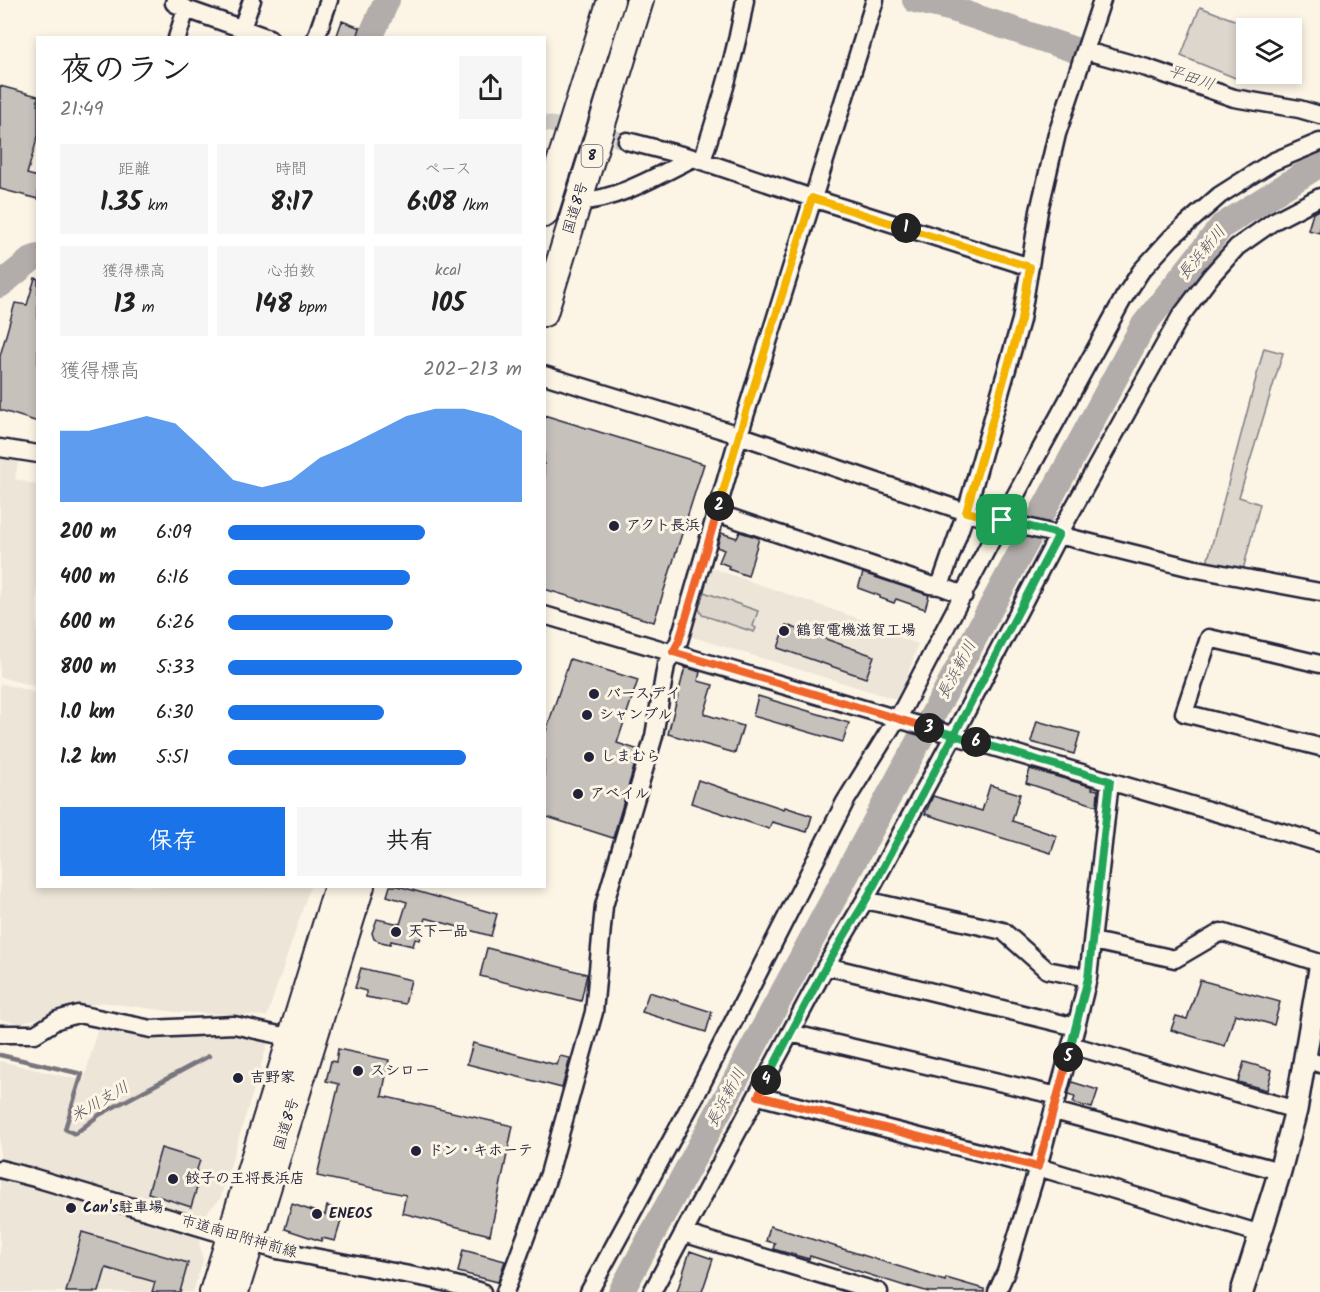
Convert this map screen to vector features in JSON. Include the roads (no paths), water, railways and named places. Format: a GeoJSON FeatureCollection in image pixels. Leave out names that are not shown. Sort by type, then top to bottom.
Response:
{"type":"FeatureCollection","features":[{"type":"Feature","properties":{"kind":"highway","name":"国道8号"},"geometry":{"type":"LineString","coordinates":[[546,208],[611,0]]}},
{"type":"Feature","properties":{"kind":"highway","name":"国道8号"},"geometry":{"type":"LineString","coordinates":[[546,306],[640,0]]}},
{"type":"Feature","properties":{"kind":"highway","name":"国道8号"},"geometry":{"type":"LineString","coordinates":[[235,1292],[240,1240],[291,1040],[337,888]]}},
{"type":"Feature","properties":{"kind":"highway","name":"国道8号"},"geometry":{"type":"LineString","coordinates":[[213,1292],[240,1240],[360,888]]}},
{"type":"Feature","properties":{"kind":"main road"},"geometry":{"type":"LineString","coordinates":[[1242,1292],[1312,1062],[1320,969]]}},
{"type":"Feature","properties":{"kind":"street"},"geometry":{"type":"LineString","coordinates":[[242,28],[252,0]]}},
{"type":"Feature","properties":{"kind":"street"},"geometry":{"type":"LineString","coordinates":[[317,36],[328,0]]}},
{"type":"Feature","properties":{"kind":"street"},"geometry":{"type":"LineString","coordinates":[[578,202],[594,200],[636,186],[698,160],[725,87],[745,0]]}},
{"type":"Feature","properties":{"kind":"street"},"geometry":{"type":"LineString","coordinates":[[505,1292],[549,1174],[594,1012],[604,906],[654,736],[666,665],[679,641],[739,435],[875,0]]}},
{"type":"Feature","properties":{"kind":"street"},"geometry":{"type":"LineString","coordinates":[[940,586],[966,512],[1021,320],[1039,211],[1057,134],[1102,0]]}},
{"type":"Feature","properties":{"kind":"street"},"geometry":{"type":"LineString","coordinates":[[177,36],[181,4],[264,36]]}},
{"type":"Feature","properties":{"kind":"street"},"geometry":{"type":"LineString","coordinates":[[1086,51],[1147,68],[1234,98],[1299,109],[1320,115]]}},
{"type":"Feature","properties":{"kind":"street"},"geometry":{"type":"LineString","coordinates":[[627,141],[698,160],[1030,267]]}},
{"type":"Feature","properties":{"kind":"street"},"geometry":{"type":"LineString","coordinates":[[589,1292],[696,1095],[845,802],[900,719],[904,707],[1123,299],[1141,272],[1171,237],[1220,195],[1272,162],[1320,142]]}},
{"type":"Feature","properties":{"kind":"street"},"geometry":{"type":"LineString","coordinates":[[652,1292],[826,966],[866,900],[1055,534],[1180,317],[1198,292],[1237,247],[1274,221],[1320,197]]}},
{"type":"Feature","properties":{"kind":"street"},"geometry":{"type":"LineString","coordinates":[[546,376],[739,435],[966,512],[1006,520],[1192,568],[1320,592]]}},
{"type":"Feature","properties":{"kind":"street"},"geometry":{"type":"LineString","coordinates":[[0,448],[36,454]]}},
{"type":"Feature","properties":{"kind":"street"},"geometry":{"type":"LineString","coordinates":[[717,513],[930,585],[964,594]]}},
{"type":"Feature","properties":{"kind":"street"},"geometry":{"type":"LineString","coordinates":[[546,616],[1320,843]]}},
{"type":"Feature","properties":{"kind":"street"},"geometry":{"type":"LineString","coordinates":[[1320,664],[1209,638],[1184,713],[1320,747]]}},
{"type":"Feature","properties":{"kind":"street"},"geometry":{"type":"LineString","coordinates":[[997,1292],[1006,1272],[1038,1167],[1088,978],[1110,781]]}},
{"type":"Feature","properties":{"kind":"street"},"geometry":{"type":"LineString","coordinates":[[866,900],[1003,931],[1047,970],[1088,978]]}},
{"type":"Feature","properties":{"kind":"street"},"geometry":{"type":"LineString","coordinates":[[1093,941],[1175,959],[1221,932],[1320,963]]}},
{"type":"Feature","properties":{"kind":"street"},"geometry":{"type":"LineString","coordinates":[[826,966],[1076,1027]]}},
{"type":"Feature","properties":{"kind":"street"},"geometry":{"type":"LineString","coordinates":[[0,1034],[35,1034],[57,1020],[78,1014],[151,1029],[234,1025],[291,1040]]}},
{"type":"Feature","properties":{"kind":"street"},"geometry":{"type":"LineString","coordinates":[[790,1033],[1056,1103],[1280,1170]]}},
{"type":"Feature","properties":{"kind":"street"},"geometry":{"type":"LineString","coordinates":[[1071,1045],[1296,1110]]}},
{"type":"Feature","properties":{"kind":"street"},"geometry":{"type":"LineString","coordinates":[[758,1096],[1038,1167],[1261,1234]]}},
{"type":"Feature","properties":{"kind":"street","name":"市道南田附神前線"},"geometry":{"type":"LineString","coordinates":[[0,1169],[277,1250],[436,1280],[482,1292]]}},
{"type":"Feature","properties":{"kind":"street"},"geometry":{"type":"LineString","coordinates":[[683,1233],[879,1292]]}},
{"type":"Feature","properties":{"kind":"waterway"},"geometry":{"type":"LineString","coordinates":[[371,36],[387,0]]}},
{"type":"Feature","properties":{"kind":"waterway","name":"平田川"},"geometry":{"type":"LineString","coordinates":[[915,0],[949,8],[1081,52]]}},
{"type":"Feature","properties":{"kind":"waterway","name":"長浜新川"},"geometry":{"type":"LineString","coordinates":[[621,1292],[1143,326],[1222,226],[1320,164]]}},
{"type":"Feature","properties":{"kind":"waterway"},"geometry":{"type":"LineString","coordinates":[[0,285],[36,258]]}},
{"type":"Feature","properties":{"kind":"waterway","name":"米川支川"},"geometry":{"type":"LineString","coordinates":[[0,1055],[82,1074],[65,1129],[75,1134],[99,1115],[209,1056]]}},
{"type":"Feature","properties":{"kind":"tunnel"},"geometry":{"type":"LineString","coordinates":[[546,123],[627,141]]}},
{"type":"Feature","properties":{"kind":"place","name":"アクト長浜"},"geometry":{"type":"Point","coordinates":[614,526]}},
{"type":"Feature","properties":{"kind":"place","name":"鶴賀電機滋賀工場"},"geometry":{"type":"Point","coordinates":[784,631]}},
{"type":"Feature","properties":{"kind":"place","name":"バースデイ"},"geometry":{"type":"Point","coordinates":[594,694]}},
{"type":"Feature","properties":{"kind":"place","name":"シャンブル"},"geometry":{"type":"Point","coordinates":[587,715]}},
{"type":"Feature","properties":{"kind":"place","name":"しまむら"},"geometry":{"type":"Point","coordinates":[589,757]}},
{"type":"Feature","properties":{"kind":"place","name":"アベイル"},"geometry":{"type":"Point","coordinates":[578,794]}},
{"type":"Feature","properties":{"kind":"place","name":"天下一品"},"geometry":{"type":"Point","coordinates":[396,932]}},
{"type":"Feature","properties":{"kind":"place","name":"スシロー"},"geometry":{"type":"Point","coordinates":[358,1071]}},
{"type":"Feature","properties":{"kind":"place","name":"吉野家"},"geometry":{"type":"Point","coordinates":[238,1078]}},
{"type":"Feature","properties":{"kind":"place","name":"ドン・キホーテ"},"geometry":{"type":"Point","coordinates":[416,1151]}},
{"type":"Feature","properties":{"kind":"place","name":"餃子の王将長浜店"},"geometry":{"type":"Point","coordinates":[173,1179]}},
{"type":"Feature","properties":{"kind":"place","name":"Can's駐車場"},"geometry":{"type":"Point","coordinates":[71,1208]}},
{"type":"Feature","properties":{"kind":"place","name":"ENEOS"},"geometry":{"type":"Point","coordinates":[317,1214]}}]}
